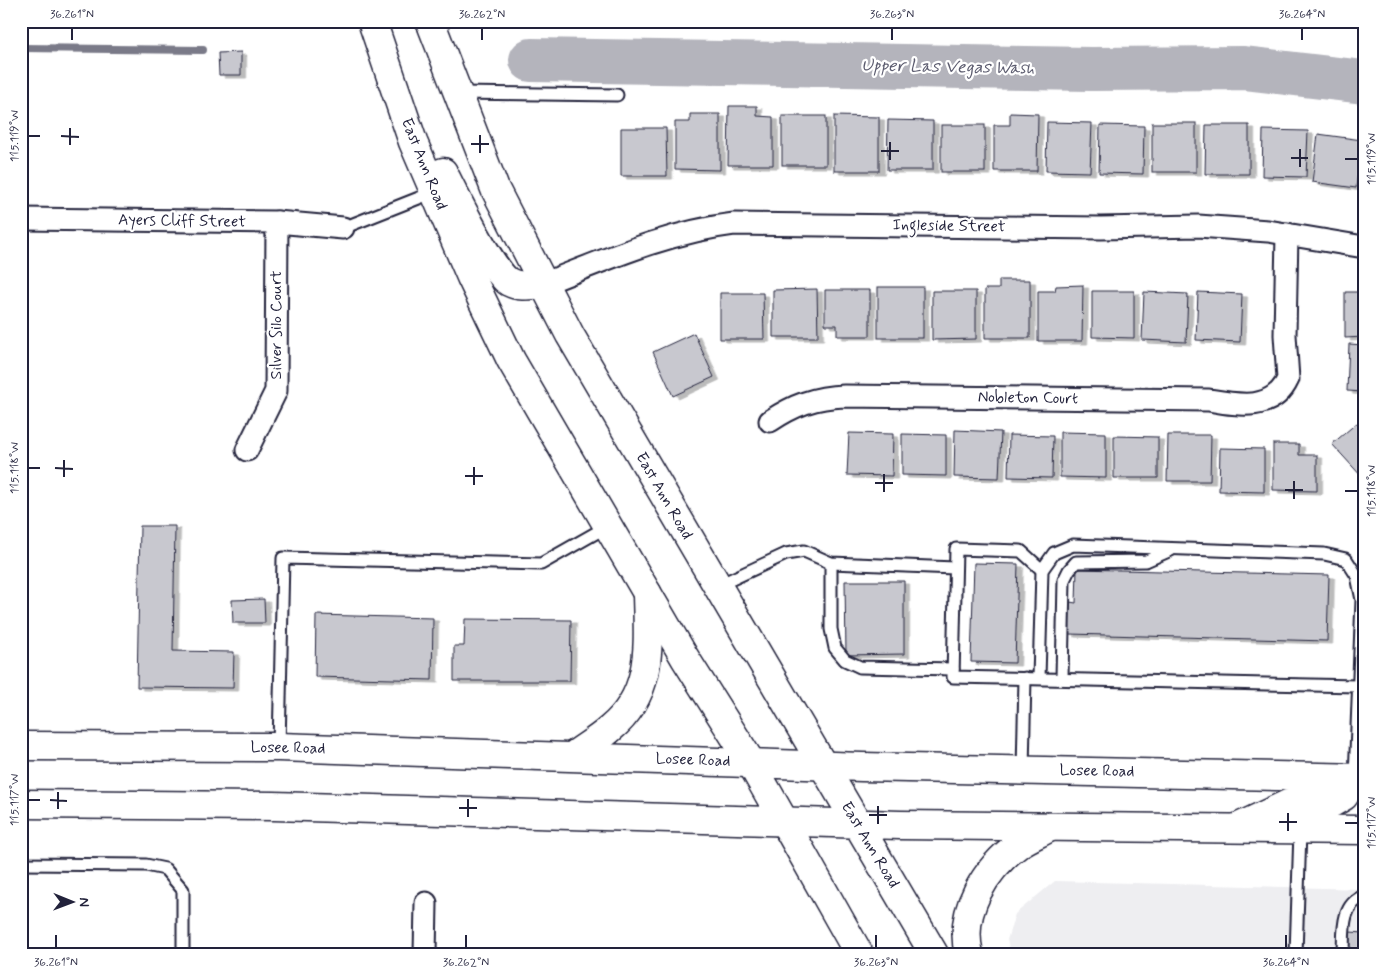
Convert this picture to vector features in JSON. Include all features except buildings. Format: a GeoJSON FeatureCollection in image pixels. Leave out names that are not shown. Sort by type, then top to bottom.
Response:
{"type":"FeatureCollection","features":[{"type":"Feature","properties":{"kind":"main road","name":"East Ann Road"},"geometry":{"type":"LineString","coordinates":[[372,21],[413,142],[471,277],[511,360],[685,658],[750,761],[859,954]]}},
{"type":"Feature","properties":{"kind":"main road"},"geometry":{"type":"LineString","coordinates":[[372,21],[444,174],[492,261],[507,281],[522,286],[543,284]]}},
{"type":"Feature","properties":{"kind":"main road","name":"East Ann Road"},"geometry":{"type":"LineString","coordinates":[[430,21],[495,188],[543,284],[717,586],[934,954]]}},
{"type":"Feature","properties":{"kind":"main road"},"geometry":{"type":"LineString","coordinates":[[573,756],[612,728],[634,701],[640,690],[648,652],[647,591]]}},
{"type":"Feature","properties":{"kind":"main road","name":"Losee Road"},"geometry":{"type":"LineString","coordinates":[[21,746],[279,747],[750,761],[822,765],[1359,778]]}},
{"type":"Feature","properties":{"kind":"main road"},"geometry":{"type":"LineString","coordinates":[[1233,830],[1288,804],[1332,803],[1344,796],[1359,778]]}},
{"type":"Feature","properties":{"kind":"main road"},"geometry":{"type":"LineString","coordinates":[[21,804],[274,806],[784,820],[857,824],[1300,831],[1364,830]]}},
{"type":"Feature","properties":{"kind":"main road"},"geometry":{"type":"LineString","coordinates":[[969,954],[966,931],[967,918],[980,887],[996,864],[1020,843],[1050,827]]}},
{"type":"Feature","properties":{"kind":"street","name":"Ayers Cliff Street"},"geometry":{"type":"LineString","coordinates":[[21,219],[277,222],[343,228]]}},
{"type":"Feature","properties":{"kind":"street","name":"Silver Silo Court"},"geometry":{"type":"LineString","coordinates":[[247,450],[276,391],[277,222]]}},
{"type":"Feature","properties":{"kind":"street","name":"Ingleside Street"},"geometry":{"type":"LineString","coordinates":[[543,284],[659,241],[709,227],[734,224],[1101,228],[1198,226],[1287,234],[1364,247]]}},
{"type":"Feature","properties":{"kind":"street","name":"Nobleton Court"},"geometry":{"type":"LineString","coordinates":[[770,421],[799,404],[820,397],[1209,400],[1255,405],[1269,401],[1285,386],[1288,379],[1285,335],[1287,234]]}},
{"type":"Feature","properties":{"kind":"street"},"geometry":{"type":"LineString","coordinates":[[425,954],[426,903]]}},
{"type":"Feature","properties":{"kind":"lane"},"geometry":{"type":"LineString","coordinates":[[457,93],[617,95]]}},
{"type":"Feature","properties":{"kind":"lane"},"geometry":{"type":"LineString","coordinates":[[343,228],[434,192]]}},
{"type":"Feature","properties":{"kind":"lane"},"geometry":{"type":"LineString","coordinates":[[279,747],[283,558],[541,564],[608,526]]}},
{"type":"Feature","properties":{"kind":"lane"},"geometry":{"type":"LineString","coordinates":[[1039,678],[1042,570],[1054,553],[1073,545],[1324,554],[1346,559],[1357,576],[1362,600],[1358,686],[1359,778]]}},
{"type":"Feature","properties":{"kind":"lane"},"geometry":{"type":"LineString","coordinates":[[1042,570],[1021,551],[956,549],[953,677],[1358,686]]}},
{"type":"Feature","properties":{"kind":"lane"},"geometry":{"type":"LineString","coordinates":[[1062,678],[1064,580],[1076,562],[1146,561],[1175,549]]}},
{"type":"Feature","properties":{"kind":"lane"},"geometry":{"type":"LineString","coordinates":[[717,586],[786,554],[804,551],[831,563],[956,568]]}},
{"type":"Feature","properties":{"kind":"lane"},"geometry":{"type":"LineString","coordinates":[[831,563],[831,629],[835,648],[845,660],[860,667],[953,669]]}},
{"type":"Feature","properties":{"kind":"lane"},"geometry":{"type":"LineString","coordinates":[[1023,770],[1024,678]]}},
{"type":"Feature","properties":{"kind":"lane"},"geometry":{"type":"LineString","coordinates":[[1296,954],[1300,831]]}},
{"type":"Feature","properties":{"kind":"lane"},"geometry":{"type":"LineString","coordinates":[[21,864],[146,865],[164,869],[183,890],[183,954]]}},
{"type":"Feature","properties":{"kind":"lane"},"geometry":{"type":"LineString","coordinates":[[1344,954],[1344,921],[1348,908],[1358,898],[1364,896]]}},
{"type":"Feature","properties":{"kind":"shaded area"},"geometry":{"type":"Polygon","coordinates":[[[1055,881],[1364,889],[1364,954],[1011,954],[1007,940],[1015,914],[1055,881]]]}},
{"type":"Feature","properties":{"kind":"waterway","name":"Upper Las Vegas Wash"},"geometry":{"type":"LineString","coordinates":[[21,48],[203,50]]}},
{"type":"Feature","properties":{"kind":"waterway","name":"Upper Las Vegas Wash"},"geometry":{"type":"LineString","coordinates":[[531,60],[1091,69],[1244,68],[1364,82]]}}]}
